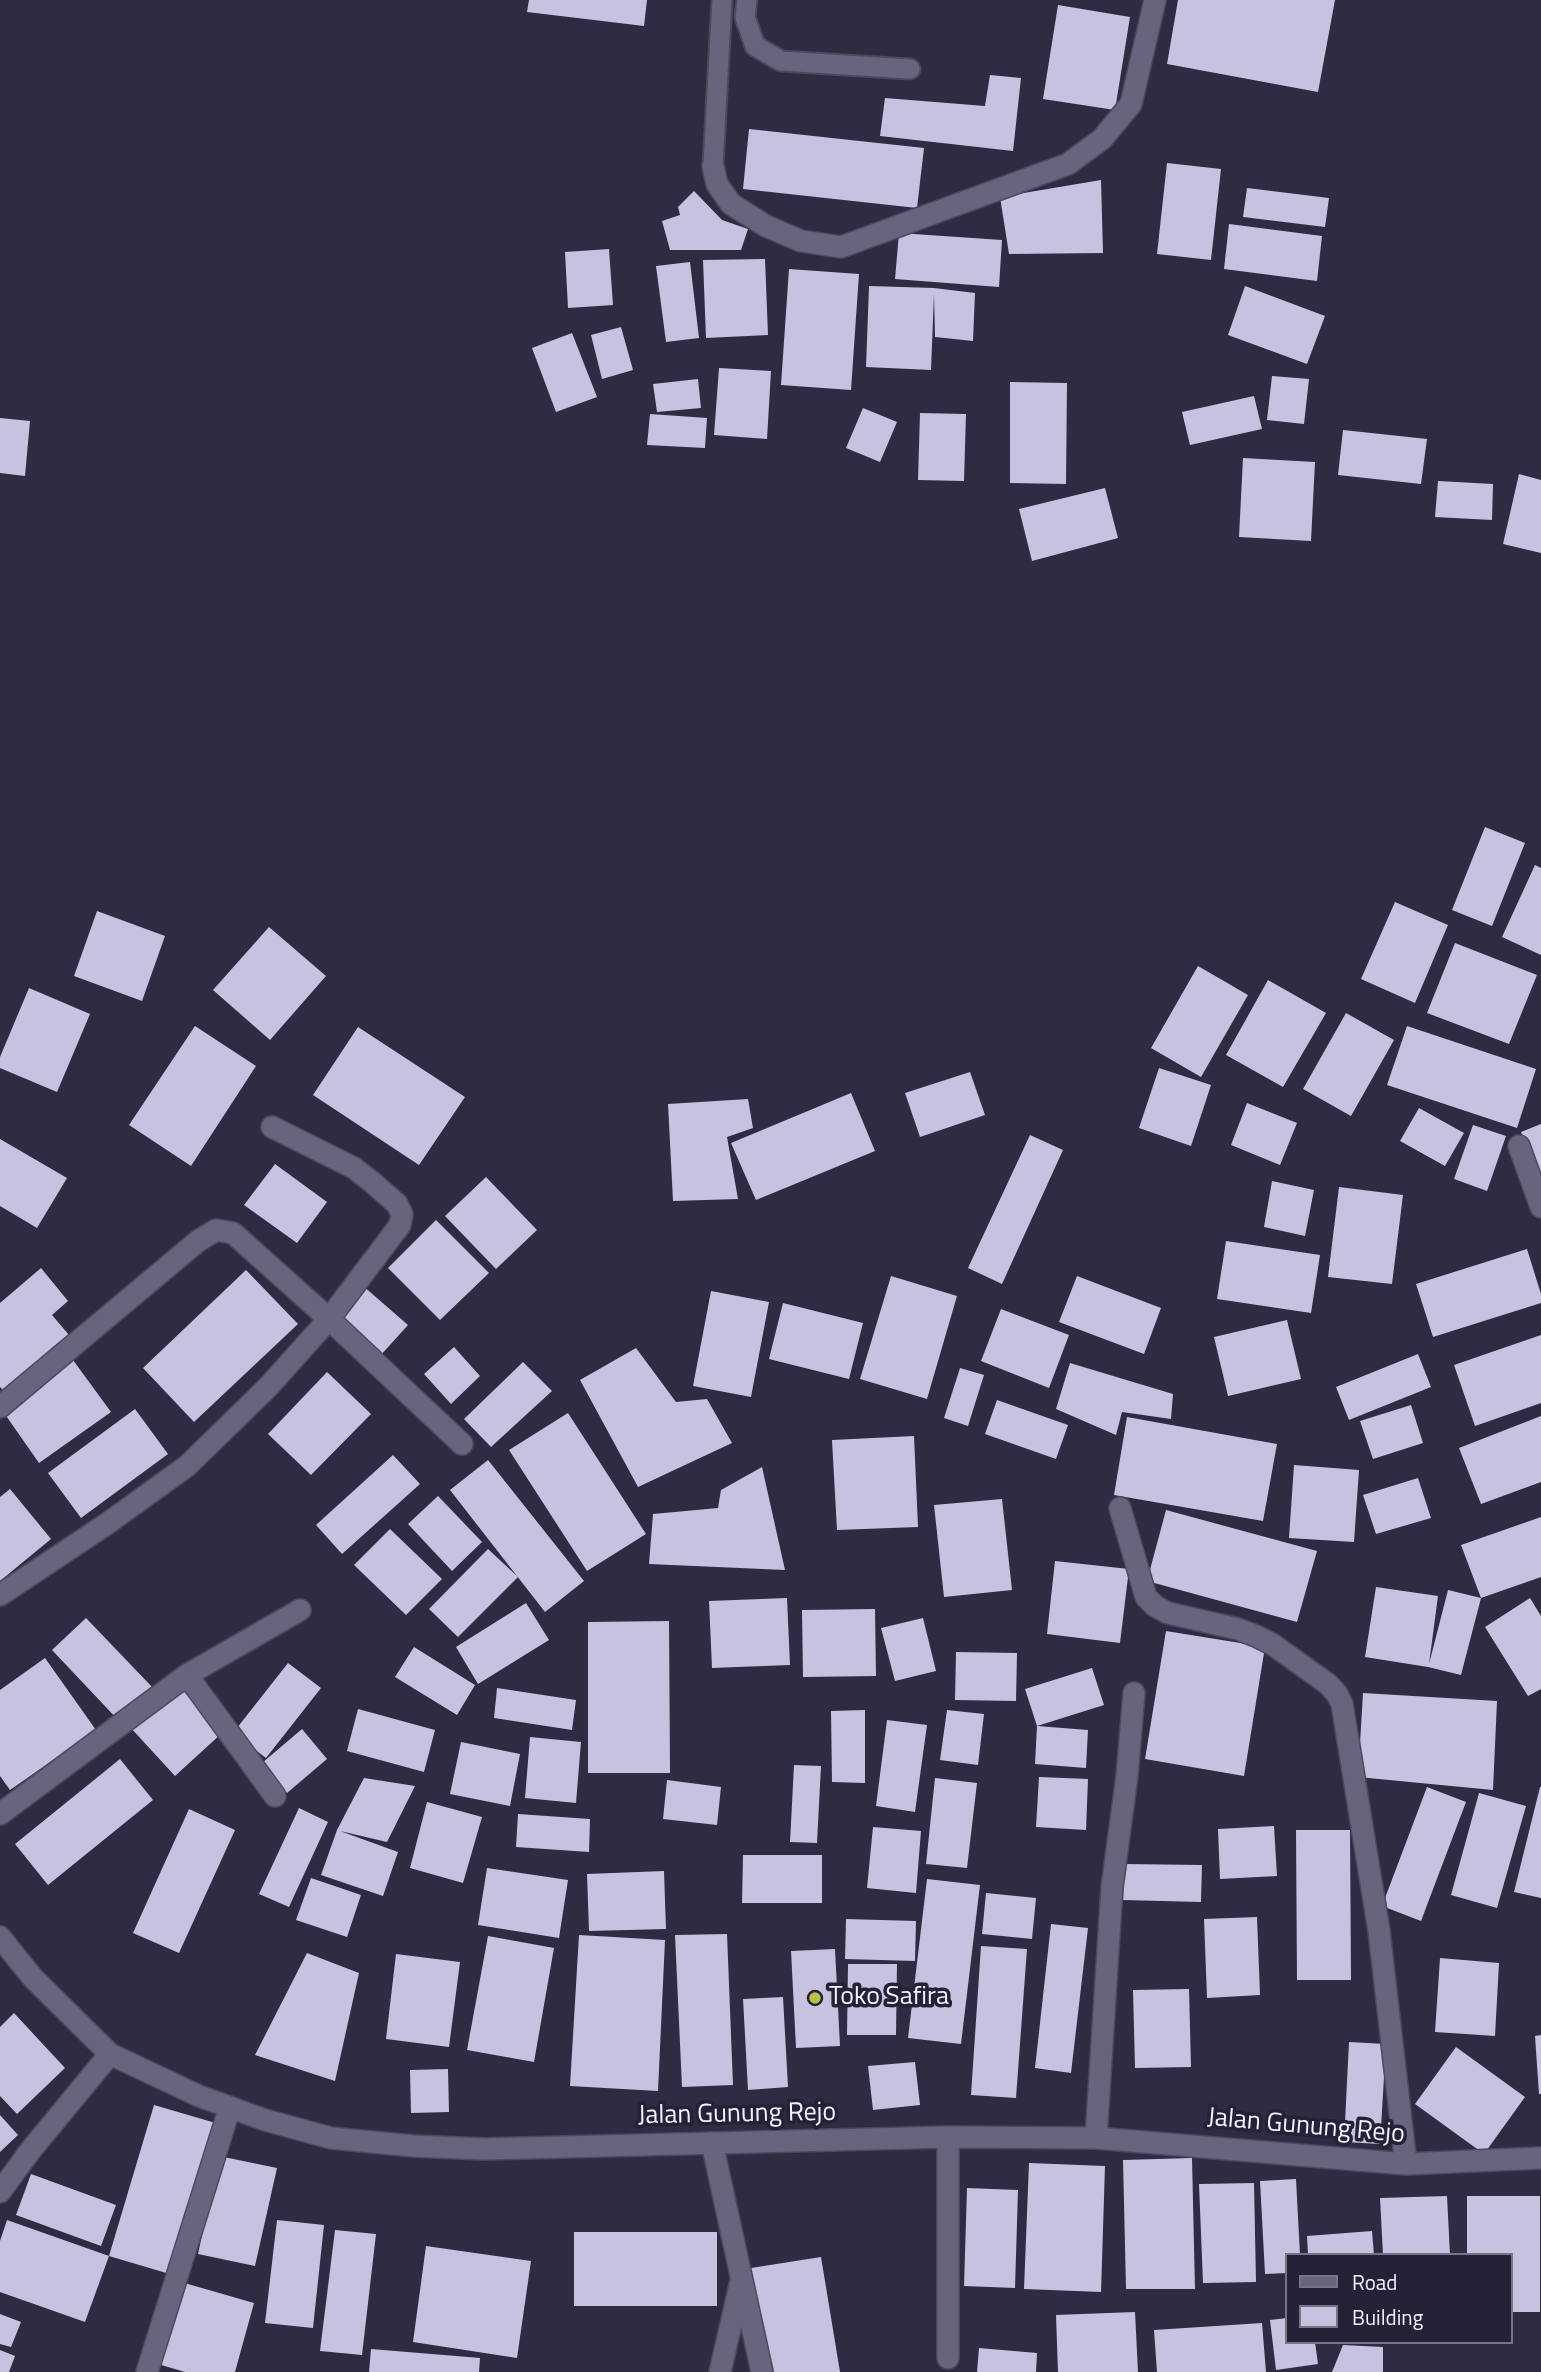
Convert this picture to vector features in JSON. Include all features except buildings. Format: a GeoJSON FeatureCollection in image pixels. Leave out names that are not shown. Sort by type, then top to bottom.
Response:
{"type":"FeatureCollection","features":[{"type":"Feature","properties":{"kind":"street"},"geometry":{"type":"LineString","coordinates":[[712,166],[717,184],[731,204],[766,226],[801,241],[841,247],[1068,164],[1102,139],[1131,104],[1155,0]]}},
{"type":"Feature","properties":{"kind":"street"},"geometry":{"type":"LineString","coordinates":[[0,1595],[187,1466],[268,1387],[329,1319],[400,1225],[402,1214],[397,1204],[354,1168],[272,1127]]}},
{"type":"Feature","properties":{"kind":"street"},"geometry":{"type":"LineString","coordinates":[[1519,1146],[1541,1207]]}},
{"type":"Feature","properties":{"kind":"street"},"geometry":{"type":"LineString","coordinates":[[0,1407],[198,1241],[216,1230],[233,1233],[462,1444]]}},
{"type":"Feature","properties":{"kind":"street"},"geometry":{"type":"LineString","coordinates":[[1120,1508],[1146,1597],[1155,1606],[1168,1612],[1238,1629],[1272,1644],[1328,1684],[1342,1704],[1379,1931],[1406,2164]]}},
{"type":"Feature","properties":{"kind":"street"},"geometry":{"type":"LineString","coordinates":[[0,1814],[187,1675],[300,1610]]}},
{"type":"Feature","properties":{"kind":"street"},"geometry":{"type":"LineString","coordinates":[[187,1675],[275,1796]]}},
{"type":"Feature","properties":{"kind":"street"},"geometry":{"type":"LineString","coordinates":[[1096,2138],[1112,1887],[1127,1776],[1134,1693]]}},
{"type":"Feature","properties":{"kind":"street","name":"Jalan Gunung Rejo"},"geometry":{"type":"LineString","coordinates":[[0,1937],[33,1978],[110,2054],[199,2096],[265,2120],[331,2138],[413,2146],[485,2149],[948,2137],[1096,2138],[1406,2164],[1541,2158]]}},
{"type":"Feature","properties":{"kind":"street"},"geometry":{"type":"LineString","coordinates":[[0,2192],[110,2054]]}},
{"type":"Feature","properties":{"kind":"street"},"geometry":{"type":"LineString","coordinates":[[146,2372],[230,2107]]}},
{"type":"Feature","properties":{"kind":"street"},"geometry":{"type":"LineString","coordinates":[[948,2137],[948,2358]]}},
{"type":"Feature","properties":{"kind":"street"},"geometry":{"type":"LineString","coordinates":[[712,2143],[762,2372]]}},
{"type":"Feature","properties":{"kind":"street"},"geometry":{"type":"LineString","coordinates":[[720,2372],[742,2277]]}},
{"type":"Feature","properties":{"kind":"lane"},"geometry":{"type":"LineString","coordinates":[[712,166],[722,0]]}},
{"type":"Feature","properties":{"kind":"lane"},"geometry":{"type":"LineString","coordinates":[[747,0],[745,17],[755,46],[781,61],[910,69]]}},
{"type":"Feature","properties":{"kind":"place","name":"Toko Safira"},"geometry":{"type":"Point","coordinates":[815,1998]}}]}
